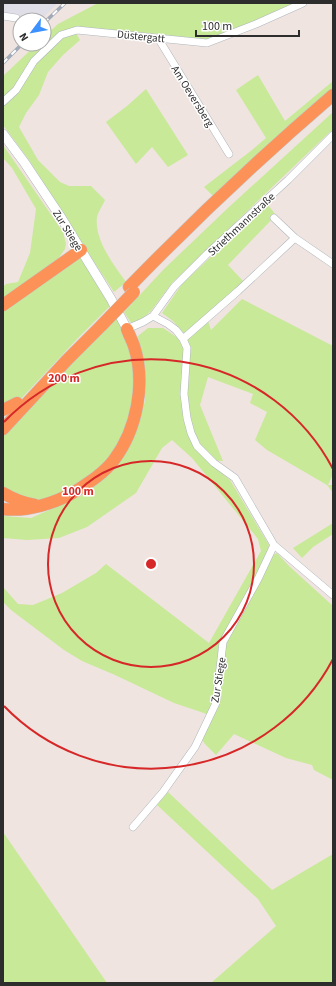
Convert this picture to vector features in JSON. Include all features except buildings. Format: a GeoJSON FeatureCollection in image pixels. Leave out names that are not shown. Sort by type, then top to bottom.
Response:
{"type":"FeatureCollection","features":[{"type":"Feature","properties":{"kind":"highway"},"geometry":{"type":"LineString","coordinates":[[132,290],[223,195],[333,95]]}},
{"type":"Feature","properties":{"kind":"highway"},"geometry":{"type":"LineString","coordinates":[[3,429],[67,360],[99,322],[228,201],[333,106]]}},
{"type":"Feature","properties":{"kind":"highway"},"geometry":{"type":"LineString","coordinates":[[3,305],[81,250]]}},
{"type":"Feature","properties":{"kind":"highway"},"geometry":{"type":"LineString","coordinates":[[3,418],[79,337],[99,322]]}},
{"type":"Feature","properties":{"kind":"highway"},"geometry":{"type":"LineString","coordinates":[[3,509],[23,510],[61,499],[90,482],[104,470],[122,447],[130,433],[138,400],[140,382],[134,346],[127,329]]}},
{"type":"Feature","properties":{"kind":"highway"},"geometry":{"type":"LineString","coordinates":[[3,410],[17,403]]}},
{"type":"Feature","properties":{"kind":"highway"},"geometry":{"type":"LineString","coordinates":[[3,493],[23,503],[38,506]]}},
{"type":"Feature","properties":{"kind":"street","name":"Düstergatt"},"geometry":{"type":"LineString","coordinates":[[3,102],[16,90],[34,61],[61,35],[77,30],[207,43],[256,24],[303,3]]}},
{"type":"Feature","properties":{"kind":"street","name":"Am Oeversberg"},"geometry":{"type":"LineString","coordinates":[[158,38],[229,154]]}},
{"type":"Feature","properties":{"kind":"street","name":"Zur Stiege"},"geometry":{"type":"LineString","coordinates":[[3,134],[24,162],[62,219],[127,329]]}},
{"type":"Feature","properties":{"kind":"street","name":"Striethmannstraße"},"geometry":{"type":"LineString","coordinates":[[127,329],[152,316],[174,287],[288,180],[333,135]]}},
{"type":"Feature","properties":{"kind":"street","name":"Striethmannstraße"},"geometry":{"type":"LineString","coordinates":[[274,218],[295,238],[333,264]]}},
{"type":"Feature","properties":{"kind":"street"},"geometry":{"type":"LineString","coordinates":[[183,339],[295,238]]}},
{"type":"Feature","properties":{"kind":"street"},"geometry":{"type":"LineString","coordinates":[[152,316],[176,330],[183,339],[187,348],[184,394],[187,418],[191,433],[198,446],[214,463],[235,478],[274,545],[333,595]]}},
{"type":"Feature","properties":{"kind":"street","name":"Zur Stiege"},"geometry":{"type":"LineString","coordinates":[[133,827],[163,792],[195,748],[216,703],[223,642],[258,579],[274,545]]}},
{"type":"Feature","properties":{"kind":"shaded area"},"geometry":{"type":"Polygon","coordinates":[[[3,3],[58,3],[49,12],[12,12],[12,14],[3,13],[3,3]]]}},
{"type":"Feature","properties":{"kind":"green space"},"geometry":{"type":"Polygon","coordinates":[[[98,3],[295,3],[269,16],[210,40],[79,27],[73,28],[80,40],[63,55],[48,72],[39,95],[26,113],[19,127],[38,160],[60,182],[69,186],[91,186],[105,200],[97,217],[99,234],[106,252],[126,282],[114,292],[29,160],[3,125],[3,76],[28,52],[52,52],[52,30],[58,24],[98,3]]]}},
{"type":"Feature","properties":{"kind":"green space"},"geometry":{"type":"Polygon","coordinates":[[[258,75],[285,121],[333,81],[333,88],[214,197],[204,187],[266,138],[236,90],[258,75]]]}},
{"type":"Feature","properties":{"kind":"green space"},"geometry":{"type":"Polygon","coordinates":[[[146,89],[188,155],[168,167],[152,147],[136,164],[106,122],[146,89]]]}},
{"type":"Feature","properties":{"kind":"green space"},"geometry":{"type":"Polygon","coordinates":[[[333,112],[333,129],[172,283],[151,311],[142,319],[131,323],[124,312],[164,269],[333,112]]]}},
{"type":"Feature","properties":{"kind":"green space"},"geometry":{"type":"Polygon","coordinates":[[[3,145],[63,232],[66,244],[65,249],[58,259],[3,301],[3,287],[6,284],[18,282],[30,253],[36,209],[12,168],[3,158],[3,145]]]}},
{"type":"Feature","properties":{"kind":"green space"},"geometry":{"type":"Polygon","coordinates":[[[267,204],[276,215],[228,265],[244,282],[206,315],[211,330],[242,299],[333,346],[333,474],[328,485],[333,485],[333,493],[327,485],[267,450],[255,440],[267,412],[250,403],[253,394],[208,377],[200,405],[223,461],[206,460],[230,480],[269,545],[260,578],[273,555],[277,553],[333,606],[333,780],[314,770],[312,765],[286,758],[234,734],[216,755],[202,740],[212,718],[204,713],[174,703],[82,661],[64,650],[11,610],[3,602],[3,587],[18,604],[33,605],[62,593],[96,573],[106,564],[209,643],[261,551],[258,539],[192,458],[172,440],[162,448],[136,493],[87,527],[59,538],[27,540],[3,538],[3,516],[31,518],[81,496],[104,478],[139,422],[145,401],[145,380],[138,336],[148,328],[163,328],[178,338],[184,349],[190,349],[182,331],[173,321],[162,313],[182,284],[267,204]]]}},
{"type":"Feature","properties":{"kind":"green space"},"geometry":{"type":"Polygon","coordinates":[[[81,250],[113,303],[17,403],[3,410],[3,305],[81,250]]]}},
{"type":"Feature","properties":{"kind":"green space"},"geometry":{"type":"Polygon","coordinates":[[[117,310],[127,329],[138,400],[113,460],[50,503],[3,493],[3,429],[117,310]]]}},
{"type":"Feature","properties":{"kind":"green space"},"geometry":{"type":"Polygon","coordinates":[[[333,523],[333,534],[313,547],[302,558],[293,548],[333,523]]]}},
{"type":"Feature","properties":{"kind":"green space"},"geometry":{"type":"Polygon","coordinates":[[[168,792],[272,890],[333,854],[333,983],[211,983],[276,926],[258,899],[157,805],[168,792]]]}},
{"type":"Feature","properties":{"kind":"green space"},"geometry":{"type":"Polygon","coordinates":[[[3,832],[107,983],[3,983],[3,832]]]}},
{"type":"Feature","properties":{"kind":"railway"},"geometry":{"type":"LineString","coordinates":[[52,15],[65,3]]}},
{"type":"Feature","properties":{"kind":"railway"},"geometry":{"type":"LineString","coordinates":[[3,63],[14,52]]}}]}
